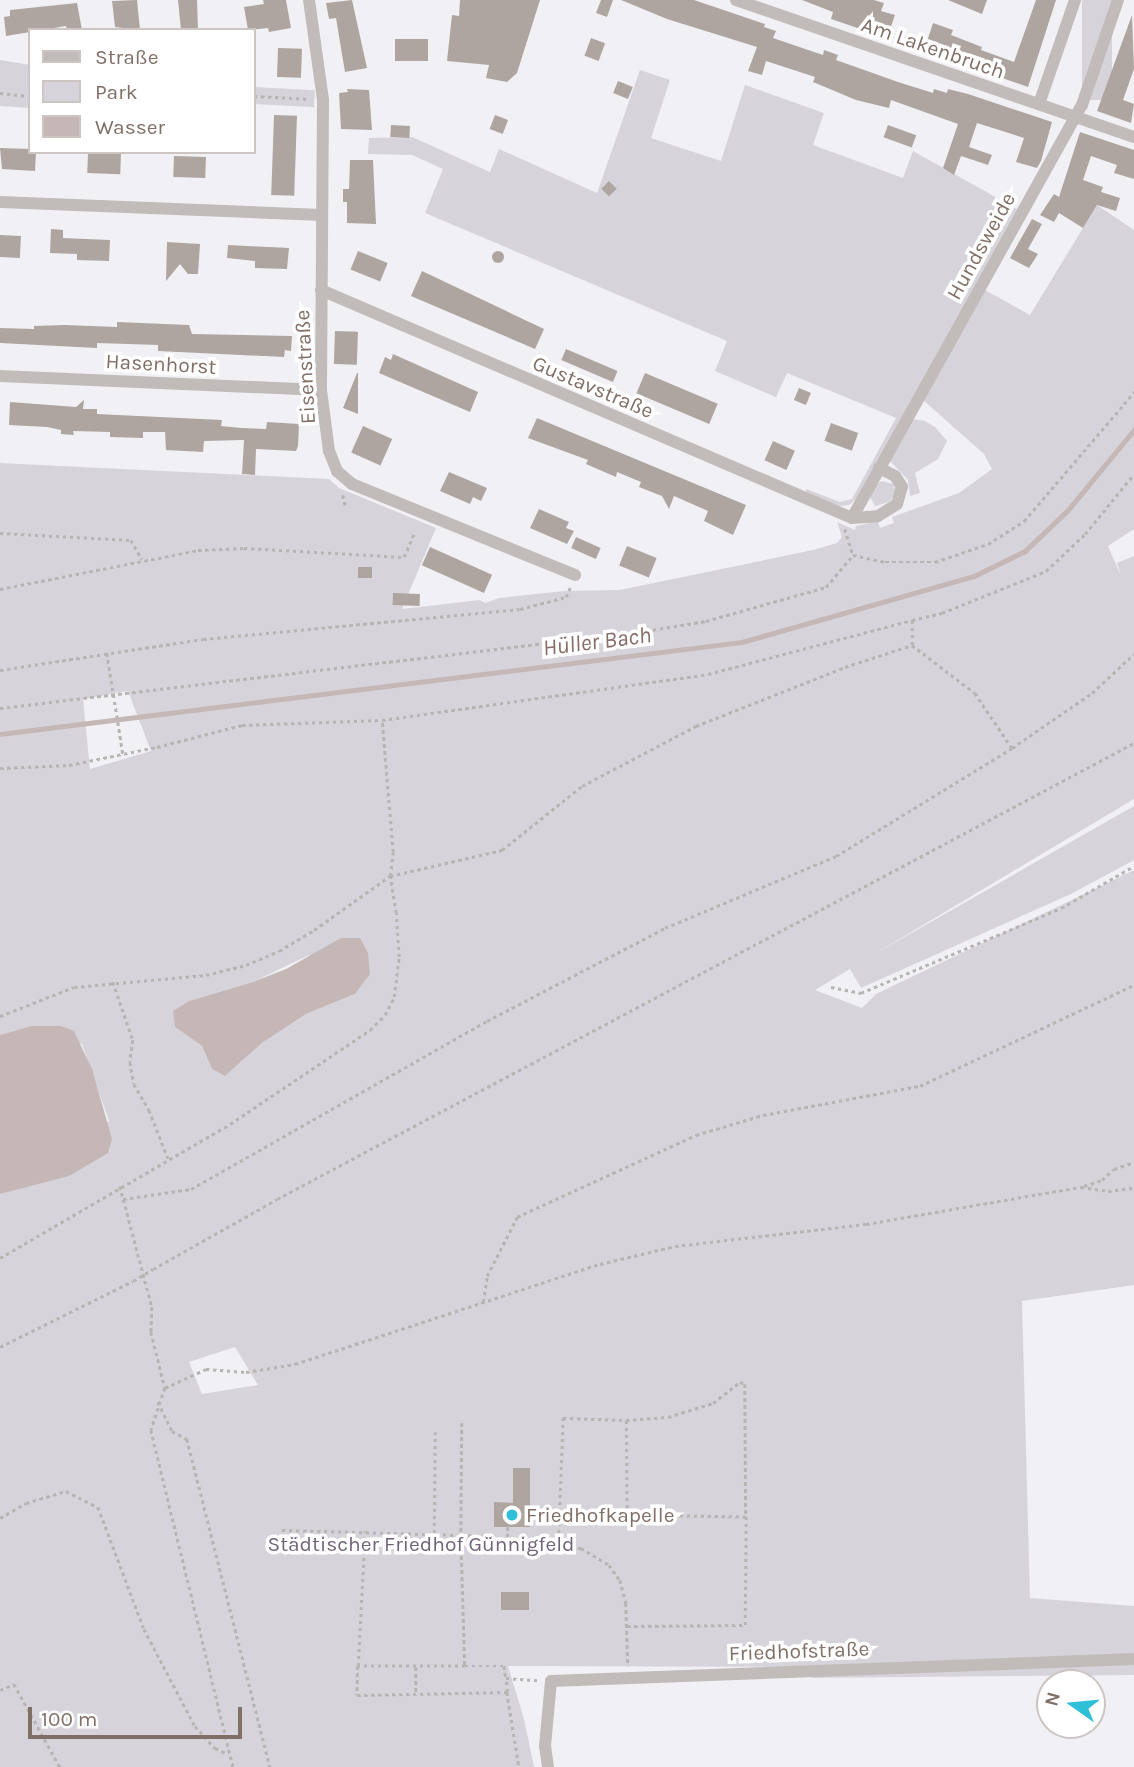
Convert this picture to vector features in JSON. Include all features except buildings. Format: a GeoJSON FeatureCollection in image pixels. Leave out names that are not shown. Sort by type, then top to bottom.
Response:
{"type":"FeatureCollection","features":[{"type":"Feature","properties":{"kind":"street","name":"Eisenstraße"},"geometry":{"type":"LineString","coordinates":[[309,0],[323,100],[321,390],[329,451],[337,471],[344,478],[575,575]]}},
{"type":"Feature","properties":{"kind":"street","name":"Am Lakenbruch"},"geometry":{"type":"LineString","coordinates":[[736,0],[1134,137]]}},
{"type":"Feature","properties":{"kind":"street"},"geometry":{"type":"LineString","coordinates":[[775,13],[779,0]]}},
{"type":"Feature","properties":{"kind":"street"},"geometry":{"type":"LineString","coordinates":[[1039,104],[1075,0]]}},
{"type":"Feature","properties":{"kind":"street"},"geometry":{"type":"LineString","coordinates":[[1075,117],[1118,0]]}},
{"type":"Feature","properties":{"kind":"street","name":"Hundsweide"},"geometry":{"type":"LineString","coordinates":[[879,468],[1075,117]]}},
{"type":"Feature","properties":{"kind":"street"},"geometry":{"type":"LineString","coordinates":[[0,202],[321,215]]}},
{"type":"Feature","properties":{"kind":"street","name":"Gustavstraße"},"geometry":{"type":"LineString","coordinates":[[321,290],[852,518]]}},
{"type":"Feature","properties":{"kind":"street","name":"Hasenhorst"},"geometry":{"type":"LineString","coordinates":[[0,376],[321,390]]}},
{"type":"Feature","properties":{"kind":"street"},"geometry":{"type":"LineString","coordinates":[[879,468],[895,477],[902,487],[897,504],[878,516],[852,518],[879,468]]}},
{"type":"Feature","properties":{"kind":"street","name":"Friedhofstraße"},"geometry":{"type":"LineString","coordinates":[[551,1681],[1134,1659]]}},
{"type":"Feature","properties":{"kind":"street"},"geometry":{"type":"LineString","coordinates":[[548,1767],[545,1746],[551,1681]]}},
{"type":"Feature","properties":{"kind":"path"},"geometry":{"type":"LineString","coordinates":[[0,93],[28,96]]}},
{"type":"Feature","properties":{"kind":"path"},"geometry":{"type":"LineString","coordinates":[[256,96],[323,100]]}},
{"type":"Feature","properties":{"kind":"path"},"geometry":{"type":"LineString","coordinates":[[853,555],[885,562],[936,562],[988,544],[1024,521],[1134,392]]}},
{"type":"Feature","properties":{"kind":"path"},"geometry":{"type":"LineString","coordinates":[[0,768],[69,765],[242,725],[382,720],[708,674],[942,613],[1046,571],[1085,534],[1134,474]]}},
{"type":"Feature","properties":{"kind":"path"},"geometry":{"type":"LineString","coordinates":[[844,531],[853,555]]}},
{"type":"Feature","properties":{"kind":"path"},"geometry":{"type":"LineString","coordinates":[[0,533],[131,540],[142,559]]}},
{"type":"Feature","properties":{"kind":"path"},"geometry":{"type":"LineString","coordinates":[[0,589],[198,550],[244,548],[404,557],[414,534]]}},
{"type":"Feature","properties":{"kind":"path"},"geometry":{"type":"LineString","coordinates":[[0,708],[639,632],[706,621],[826,587],[853,555]]}},
{"type":"Feature","properties":{"kind":"path"},"geometry":{"type":"LineString","coordinates":[[0,670],[203,639],[520,609],[566,597],[575,575]]}},
{"type":"Feature","properties":{"kind":"path"},"geometry":{"type":"LineString","coordinates":[[912,620],[912,645]]}},
{"type":"Feature","properties":{"kind":"path"},"geometry":{"type":"LineString","coordinates":[[912,645],[975,692],[1012,748]]}},
{"type":"Feature","properties":{"kind":"path"},"geometry":{"type":"LineString","coordinates":[[0,1016],[74,987],[206,975],[246,965],[291,944],[390,876],[502,850],[582,786],[696,726],[845,667],[912,645]]}},
{"type":"Feature","properties":{"kind":"path"},"geometry":{"type":"LineString","coordinates":[[107,653],[123,754]]}},
{"type":"Feature","properties":{"kind":"path"},"geometry":{"type":"LineString","coordinates":[[123,1199],[191,1189],[487,1021],[653,934],[836,856],[1012,748],[1092,693],[1134,654]]}},
{"type":"Feature","properties":{"kind":"path"},"geometry":{"type":"LineString","coordinates":[[0,1258],[286,1087],[369,1030],[385,1015],[394,997],[398,967],[396,913],[390,876],[393,852],[382,720]]}},
{"type":"Feature","properties":{"kind":"path"},"geometry":{"type":"LineString","coordinates":[[0,1347],[133,1280],[289,1193],[1134,743]]}},
{"type":"Feature","properties":{"kind":"path"},"geometry":{"type":"LineString","coordinates":[[831,987],[861,993],[1060,908],[1134,866]]}},
{"type":"Feature","properties":{"kind":"path"},"geometry":{"type":"LineString","coordinates":[[113,982],[133,1040],[130,1062],[134,1084],[149,1110],[168,1158]]}},
{"type":"Feature","properties":{"kind":"path"},"geometry":{"type":"LineString","coordinates":[[483,1302],[487,1276],[517,1217],[696,1135],[763,1115],[920,1086],[1134,985]]}},
{"type":"Feature","properties":{"kind":"path"},"geometry":{"type":"LineString","coordinates":[[233,1767],[151,1430],[158,1402],[165,1388],[206,1369],[246,1372],[295,1364],[600,1264],[675,1247],[866,1224],[1081,1187],[1102,1180],[1114,1169],[1134,1162]]}},
{"type":"Feature","properties":{"kind":"path"},"geometry":{"type":"LineString","coordinates":[[120,1186],[152,1307],[151,1332],[165,1388]]}},
{"type":"Feature","properties":{"kind":"path"},"geometry":{"type":"LineString","coordinates":[[1081,1187],[1108,1191],[1134,1188]]}},
{"type":"Feature","properties":{"kind":"path"},"geometry":{"type":"LineString","coordinates":[[558,1547],[563,1418],[626,1420],[668,1417],[698,1410],[713,1403],[740,1382],[745,1384],[745,1625],[627,1626]]}},
{"type":"Feature","properties":{"kind":"path"},"geometry":{"type":"LineString","coordinates":[[158,1402],[164,1419],[172,1430],[187,1439],[270,1767]]}},
{"type":"Feature","properties":{"kind":"path"},"geometry":{"type":"LineString","coordinates":[[626,1420],[627,1515]]}},
{"type":"Feature","properties":{"kind":"path"},"geometry":{"type":"LineString","coordinates":[[462,1423],[461,1535],[465,1666]]}},
{"type":"Feature","properties":{"kind":"path"},"geometry":{"type":"LineString","coordinates":[[434,1534],[435,1432]]}},
{"type":"Feature","properties":{"kind":"path"},"geometry":{"type":"LineString","coordinates":[[0,1518],[26,1503],[66,1490],[98,1507],[144,1629],[195,1726],[215,1748],[230,1755]]}},
{"type":"Feature","properties":{"kind":"path"},"geometry":{"type":"LineString","coordinates":[[559,1515],[746,1517]]}},
{"type":"Feature","properties":{"kind":"path"},"geometry":{"type":"LineString","coordinates":[[508,1527],[508,1546]]}},
{"type":"Feature","properties":{"kind":"path"},"geometry":{"type":"LineString","coordinates":[[282,1530],[489,1536],[508,1546],[581,1548],[609,1565],[620,1580],[627,1626],[628,1676]]}},
{"type":"Feature","properties":{"kind":"path"},"geometry":{"type":"LineString","coordinates":[[365,1531],[357,1695],[507,1692]]}},
{"type":"Feature","properties":{"kind":"path"},"geometry":{"type":"LineString","coordinates":[[358,1666],[504,1666],[519,1767]]}},
{"type":"Feature","properties":{"kind":"path"},"geometry":{"type":"LineString","coordinates":[[416,1667],[416,1693]]}},
{"type":"Feature","properties":{"kind":"path"},"geometry":{"type":"LineString","coordinates":[[506,1678],[551,1681]]}},
{"type":"Feature","properties":{"kind":"path"},"geometry":{"type":"LineString","coordinates":[[0,1690],[14,1684],[60,1767]]}},
{"type":"Feature","properties":{"kind":"green space"},"geometry":{"type":"Polygon","coordinates":[[[1082,0],[1112,0],[1112,100],[1082,100],[1082,0]]]}},
{"type":"Feature","properties":{"kind":"green space"},"geometry":{"type":"Polygon","coordinates":[[[0,60],[28,65],[28,108],[0,106],[0,60]]]}},
{"type":"Feature","properties":{"kind":"green space"},"geometry":{"type":"Polygon","coordinates":[[[640,70],[670,80],[651,138],[721,161],[745,85],[824,113],[813,145],[903,178],[913,151],[1017,209],[856,499],[849,505],[839,506],[806,493],[806,489],[840,502],[852,499],[896,418],[787,373],[776,397],[715,371],[727,341],[425,213],[443,169],[412,155],[368,154],[369,138],[412,137],[490,172],[499,149],[597,193],[640,70]]]}},
{"type":"Feature","properties":{"kind":"green space"},"geometry":{"type":"Polygon","coordinates":[[[256,87],[315,90],[314,107],[256,104],[256,87]]]}},
{"type":"Feature","properties":{"kind":"green space","name":"Städtischer Friedhof Günnigfeld"},"geometry":{"type":"Polygon","coordinates":[[[1097,205],[1134,230],[1134,529],[1108,546],[1121,576],[1117,563],[1134,556],[1134,799],[873,955],[1134,806],[1134,860],[1071,894],[861,988],[850,969],[815,990],[862,1008],[876,994],[1134,870],[1134,1285],[1022,1301],[1030,1598],[1134,1606],[1134,1675],[1106,1675],[1106,1669],[1036,1669],[1036,1676],[812,1678],[809,1667],[508,1666],[524,1719],[534,1767],[0,1767],[0,1194],[22,1187],[109,1121],[82,1044],[31,1026],[0,1035],[0,463],[329,479],[339,488],[436,528],[402,609],[480,600],[485,603],[499,598],[564,591],[620,590],[837,543],[842,537],[837,522],[855,530],[856,526],[878,521],[880,528],[894,523],[892,517],[959,493],[992,469],[984,454],[923,400],[985,290],[1030,315],[1097,205]],[[128,691],[83,699],[90,769],[151,751],[128,691]],[[309,955],[253,982],[189,1001],[175,1027],[202,1046],[212,1069],[225,1076],[262,1043],[306,1014],[355,994],[309,955]],[[235,1347],[189,1362],[202,1394],[258,1385],[235,1347]]]}},
{"type":"Feature","properties":{"kind":"green space"},"geometry":{"type":"Polygon","coordinates":[[[912,419],[925,421],[935,427],[947,441],[938,459],[915,473],[920,493],[910,496],[908,480],[890,461],[912,419]]]}},
{"type":"Feature","properties":{"kind":"green space"},"geometry":{"type":"Polygon","coordinates":[[[882,481],[893,484],[896,493],[889,502],[875,506],[870,497],[877,484],[882,481]]]}},
{"type":"Feature","properties":{"kind":"water"},"geometry":{"type":"Polygon","coordinates":[[[341,938],[360,938],[368,953],[370,974],[355,994],[306,1014],[262,1043],[225,1076],[212,1069],[202,1046],[175,1027],[173,1011],[189,1001],[286,969],[341,938]]]}},
{"type":"Feature","properties":{"kind":"water"},"geometry":{"type":"Polygon","coordinates":[[[31,1026],[61,1026],[74,1031],[92,1069],[112,1139],[108,1153],[69,1176],[0,1194],[0,1035],[31,1026]]]}},
{"type":"Feature","properties":{"kind":"waterway","name":"Hüller Bach"},"geometry":{"type":"LineString","coordinates":[[0,734],[742,642],[974,576],[1025,551],[1068,510],[1134,430]]}},
{"type":"Feature","properties":{"kind":"place","name":"Friedhofkapelle"},"geometry":{"type":"Point","coordinates":[512,1515]}}]}
